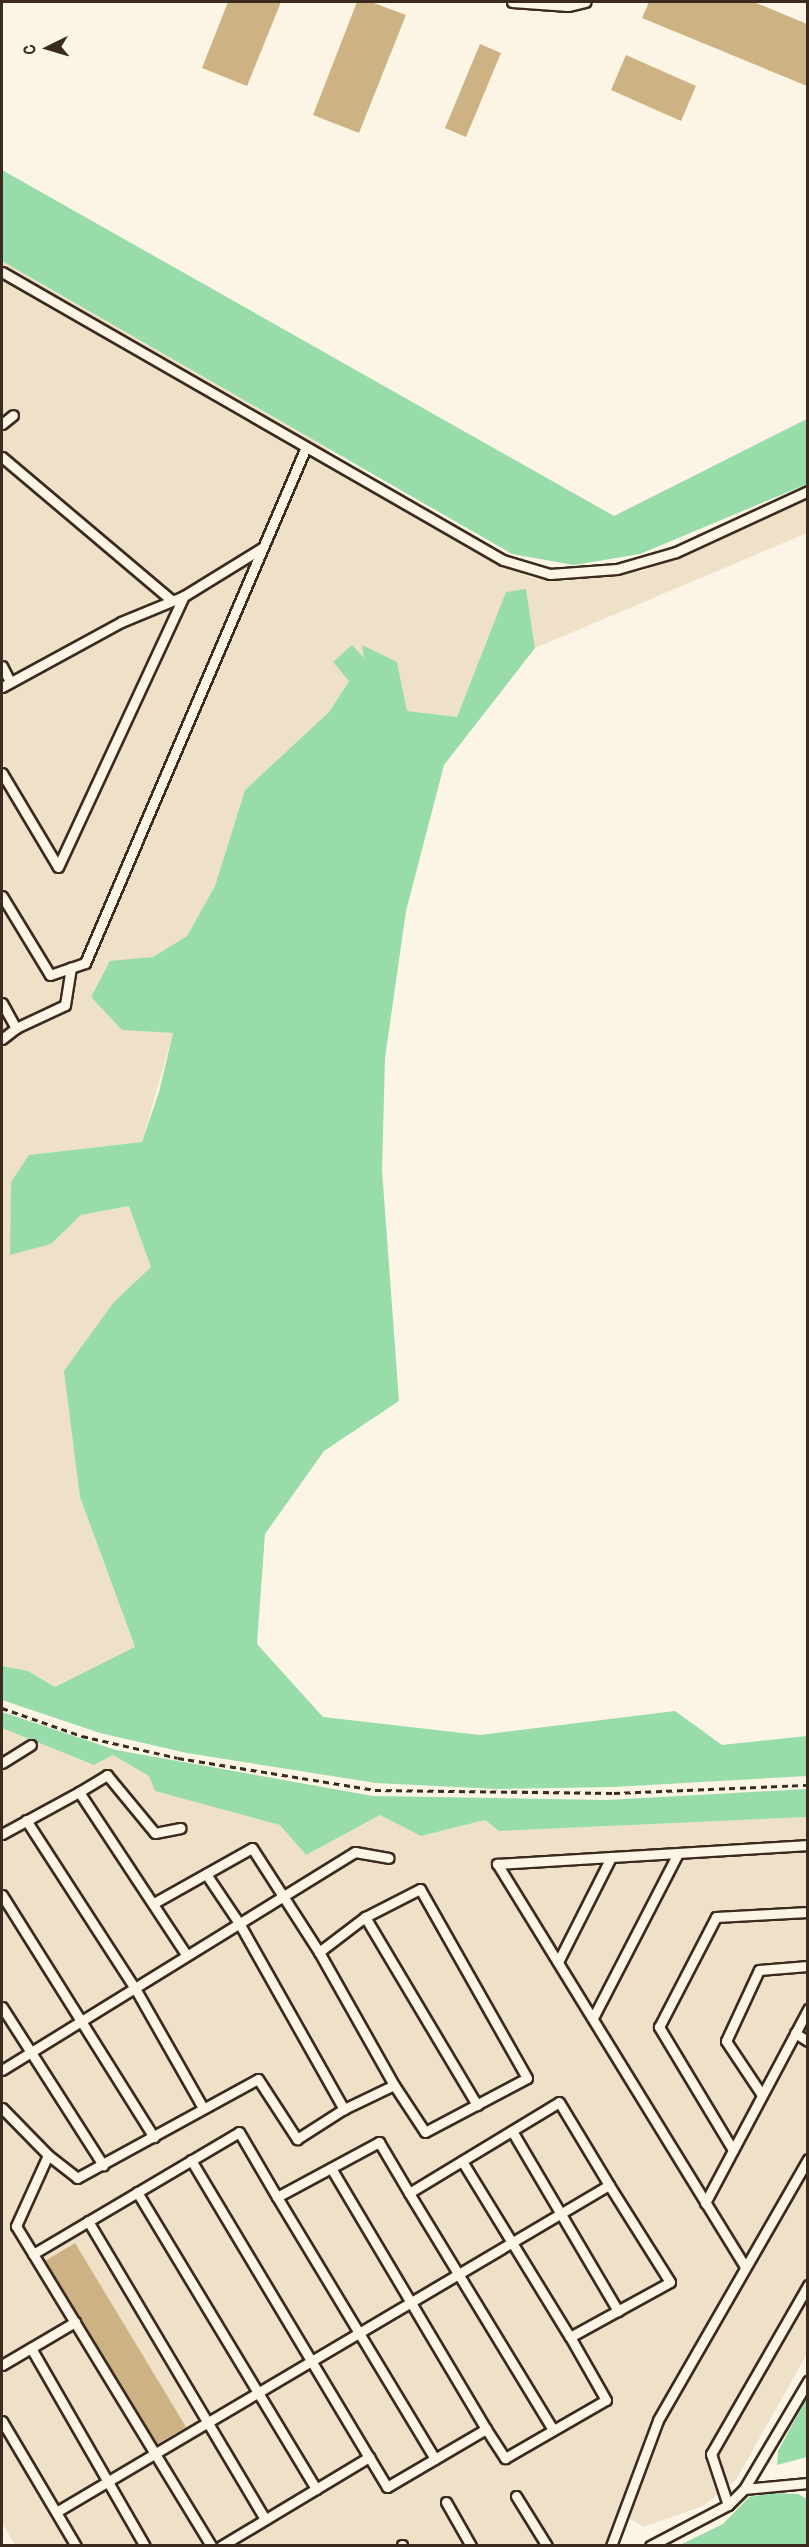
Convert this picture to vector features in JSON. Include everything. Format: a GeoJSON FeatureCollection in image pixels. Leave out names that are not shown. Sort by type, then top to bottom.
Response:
{"type":"FeatureCollection","features":[{"type":"Feature","properties":{"kind":"lane"},"geometry":{"type":"LineString","coordinates":[[512,2],[568,6],[586,2]]}},
{"type":"Feature","properties":{"kind":"lane"},"geometry":{"type":"LineString","coordinates":[[2,272],[503,560],[550,574],[617,569],[676,552],[807,491]]}},
{"type":"Feature","properties":{"kind":"lane"},"geometry":{"type":"LineString","coordinates":[[2,424],[14,415]]}},
{"type":"Feature","properties":{"kind":"lane"},"geometry":{"type":"LineString","coordinates":[[2,896],[50,975],[85,963],[306,447]]}},
{"type":"Feature","properties":{"kind":"lane"},"geometry":{"type":"LineString","coordinates":[[2,456],[170,599]]}},
{"type":"Feature","properties":{"kind":"lane"},"geometry":{"type":"LineString","coordinates":[[2,666],[6,684],[170,599],[184,596],[262,548]]}},
{"type":"Feature","properties":{"kind":"lane"},"geometry":{"type":"LineString","coordinates":[[2,773],[58,867],[184,596]]}},
{"type":"Feature","properties":{"kind":"lane"},"geometry":{"type":"LineString","coordinates":[[2,1039],[16,1028],[65,1005],[71,967]]}},
{"type":"Feature","properties":{"kind":"lane"},"geometry":{"type":"LineString","coordinates":[[2,1004],[16,1028]]}},
{"type":"Feature","properties":{"kind":"lane"},"geometry":{"type":"LineString","coordinates":[[2,1763],[31,1745]]}},
{"type":"Feature","properties":{"kind":"lane"},"geometry":{"type":"LineString","coordinates":[[2,1834],[107,1775],[156,1833],[181,1828]]}},
{"type":"Feature","properties":{"kind":"lane"},"geometry":{"type":"LineString","coordinates":[[79,1792],[186,1954]]}},
{"type":"Feature","properties":{"kind":"lane"},"geometry":{"type":"LineString","coordinates":[[26,1820],[136,1989],[203,2108]]}},
{"type":"Feature","properties":{"kind":"lane"},"geometry":{"type":"LineString","coordinates":[[744,2265],[594,2016],[497,1864],[807,1845]]}},
{"type":"Feature","properties":{"kind":"lane"},"geometry":{"type":"LineString","coordinates":[[154,1903],[252,1848],[319,1952],[394,2085],[425,2132],[527,2079],[420,1889],[365,1917],[319,1952]]}},
{"type":"Feature","properties":{"kind":"lane"},"geometry":{"type":"LineString","coordinates":[[2,2070],[84,2022],[186,1954],[286,1898],[355,1852],[388,1858]]}},
{"type":"Feature","properties":{"kind":"lane"},"geometry":{"type":"LineString","coordinates":[[594,2016],[678,1853]]}},
{"type":"Feature","properties":{"kind":"lane"},"geometry":{"type":"LineString","coordinates":[[558,1962],[611,1857]]}},
{"type":"Feature","properties":{"kind":"lane"},"geometry":{"type":"LineString","coordinates":[[206,1874],[239,1923],[344,2109]]}},
{"type":"Feature","properties":{"kind":"lane"},"geometry":{"type":"LineString","coordinates":[[2,1894],[154,2137]]}},
{"type":"Feature","properties":{"kind":"lane"},"geometry":{"type":"LineString","coordinates":[[732,2150],[659,2027],[716,1917],[807,1912]]}},
{"type":"Feature","properties":{"kind":"lane"},"geometry":{"type":"LineString","coordinates":[[365,1917],[477,2105]]}},
{"type":"Feature","properties":{"kind":"lane"},"geometry":{"type":"LineString","coordinates":[[762,2095],[726,2041],[759,1971],[807,1966]]}},
{"type":"Feature","properties":{"kind":"lane"},"geometry":{"type":"LineString","coordinates":[[2,2007],[29,2053],[103,2165]]}},
{"type":"Feature","properties":{"kind":"lane"},"geometry":{"type":"LineString","coordinates":[[705,2203],[807,2008]]}},
{"type":"Feature","properties":{"kind":"lane"},"geometry":{"type":"LineString","coordinates":[[795,2033],[807,2041]]}},
{"type":"Feature","properties":{"kind":"lane"},"geometry":{"type":"LineString","coordinates":[[2,2108],[48,2155],[77,2178],[258,2079],[297,2139],[344,2109],[394,2085]]}},
{"type":"Feature","properties":{"kind":"lane"},"geometry":{"type":"LineString","coordinates":[[410,2193],[559,2102],[670,2282],[570,2337]]}},
{"type":"Feature","properties":{"kind":"lane"},"geometry":{"type":"LineString","coordinates":[[512,2131],[618,2311]]}},
{"type":"Feature","properties":{"kind":"lane"},"geometry":{"type":"LineString","coordinates":[[33,2253],[239,2132],[435,2459]]}},
{"type":"Feature","properties":{"kind":"lane"},"geometry":{"type":"LineString","coordinates":[[277,2197],[378,2142],[553,2430]]}},
{"type":"Feature","properties":{"kind":"lane"},"geometry":{"type":"LineString","coordinates":[[48,2155],[16,2226],[211,2546]]}},
{"type":"Feature","properties":{"kind":"lane"},"geometry":{"type":"LineString","coordinates":[[611,2546],[658,2420],[744,2265],[807,2159]]}},
{"type":"Feature","properties":{"kind":"lane"},"geometry":{"type":"LineString","coordinates":[[191,2160],[387,2487],[486,2429]]}},
{"type":"Feature","properties":{"kind":"lane"},"geometry":{"type":"LineString","coordinates":[[331,2168],[505,2458],[606,2400],[462,2161]]}},
{"type":"Feature","properties":{"kind":"lane"},"geometry":{"type":"LineString","coordinates":[[56,2512],[609,2185]]}},
{"type":"Feature","properties":{"kind":"lane"},"geometry":{"type":"LineString","coordinates":[[137,2192],[316,2489]]}},
{"type":"Feature","properties":{"kind":"lane"},"geometry":{"type":"LineString","coordinates":[[88,2221],[265,2519]]}},
{"type":"Feature","properties":{"kind":"lane"},"geometry":{"type":"LineString","coordinates":[[728,2505],[711,2454],[807,2285]]}},
{"type":"Feature","properties":{"kind":"lane"},"geometry":{"type":"LineString","coordinates":[[2,2365],[75,2322]]}},
{"type":"Feature","properties":{"kind":"lane"},"geometry":{"type":"LineString","coordinates":[[31,2348],[106,2482],[145,2546]]}},
{"type":"Feature","properties":{"kind":"lane"},"geometry":{"type":"LineString","coordinates":[[650,2546],[728,2505],[744,2489],[807,2381]]}},
{"type":"Feature","properties":{"kind":"lane"},"geometry":{"type":"LineString","coordinates":[[2,2421],[76,2546]]}},
{"type":"Feature","properties":{"kind":"lane"},"geometry":{"type":"LineString","coordinates":[[221,2546],[369,2457]]}},
{"type":"Feature","properties":{"kind":"lane"},"geometry":{"type":"LineString","coordinates":[[744,2489],[807,2483]]}},
{"type":"Feature","properties":{"kind":"lane"},"geometry":{"type":"LineString","coordinates":[[516,2496],[547,2546]]}},
{"type":"Feature","properties":{"kind":"lane"},"geometry":{"type":"LineString","coordinates":[[446,2502],[471,2546]]}},
{"type":"Feature","properties":{"kind":"path"},"geometry":{"type":"LineString","coordinates":[[2,1708],[82,1736],[157,1753],[375,1790],[614,1794],[807,1785]]}},
{"type":"Feature","properties":{"kind":"shaded area"},"geometry":{"type":"Polygon","coordinates":[[[2,261],[330,450],[325,464],[502,566],[531,577],[565,581],[643,571],[808,500],[807,533],[535,648],[526,589],[506,592],[457,717],[407,711],[397,662],[362,646],[365,659],[352,645],[349,680],[329,712],[245,790],[215,886],[187,936],[153,957],[110,962],[91,997],[122,1030],[173,1033],[142,1142],[29,1155],[51,1244],[81,1215],[130,1206],[151,1267],[114,1302],[80,1497],[135,1648],[55,1687],[28,1671],[2,1666],[2,261]]]}},
{"type":"Feature","properties":{"kind":"shaded area"},"geometry":{"type":"Polygon","coordinates":[[[2,1728],[94,1765],[113,1755],[149,1776],[156,1791],[280,1825],[306,1855],[380,1815],[421,1836],[485,1820],[499,1831],[807,1817],[807,2354],[736,2480],[703,2506],[644,2527],[625,2516],[606,2545],[15,2545],[2,2523],[2,1728]]]}},
{"type":"Feature","properties":{"kind":"green space"},"geometry":{"type":"Polygon","coordinates":[[[2,170],[614,516],[807,419],[807,484],[640,554],[574,565],[512,554],[2,261],[2,170]]]}},
{"type":"Feature","properties":{"kind":"green space"},"geometry":{"type":"Polygon","coordinates":[[[526,589],[535,648],[444,765],[406,911],[385,1058],[382,1170],[399,1401],[324,1451],[265,1534],[257,1644],[323,1717],[480,1735],[675,1711],[722,1745],[807,1736],[807,1776],[614,1787],[496,1789],[376,1783],[187,1753],[100,1733],[2,1700],[2,1666],[28,1671],[55,1687],[135,1647],[80,1497],[64,1371],[114,1302],[151,1267],[129,1206],[81,1215],[51,1244],[10,1255],[11,1182],[29,1155],[142,1142],[159,1092],[173,1033],[122,1030],[91,997],[110,961],[153,957],[187,936],[215,886],[245,790],[329,712],[349,681],[333,662],[352,645],[364,658],[362,645],[397,662],[407,711],[457,717],[506,592],[526,589]]]}},
{"type":"Feature","properties":{"kind":"green space"},"geometry":{"type":"Polygon","coordinates":[[[2,1712],[116,1750],[373,1796],[607,1800],[807,1789],[807,1817],[499,1831],[485,1820],[421,1836],[380,1815],[306,1855],[280,1825],[155,1791],[149,1776],[113,1755],[94,1765],[2,1728],[2,1712]]]}},
{"type":"Feature","properties":{"kind":"green space"},"geometry":{"type":"Polygon","coordinates":[[[807,2398],[807,2457],[777,2465],[778,2451],[807,2398]]]}},
{"type":"Feature","properties":{"kind":"green space"},"geometry":{"type":"Polygon","coordinates":[[[772,2493],[798,2494],[807,2499],[807,2545],[680,2545],[723,2524],[749,2497],[772,2493]]]}},
{"type":"Feature","properties":{"kind":"building"},"geometry":{"type":"Polygon","coordinates":[[[228,2],[281,2],[247,86],[202,68],[228,2]]]}},
{"type":"Feature","properties":{"kind":"building"},"geometry":{"type":"Polygon","coordinates":[[[357,2],[371,2],[406,15],[359,133],[313,115],[357,2]]]}},
{"type":"Feature","properties":{"kind":"building"},"geometry":{"type":"Polygon","coordinates":[[[649,2],[754,2],[807,24],[807,86],[642,18],[649,2]]]}},
{"type":"Feature","properties":{"kind":"building"},"geometry":{"type":"Polygon","coordinates":[[[480,44],[501,53],[466,137],[445,128],[480,44]]]}},
{"type":"Feature","properties":{"kind":"building"},"geometry":{"type":"Polygon","coordinates":[[[626,55],[696,86],[681,121],[611,90],[626,55]]]}},
{"type":"Feature","properties":{"kind":"building"},"geometry":{"type":"Polygon","coordinates":[[[75,2243],[186,2427],[157,2444],[45,2261],[75,2243]]]}}]}
